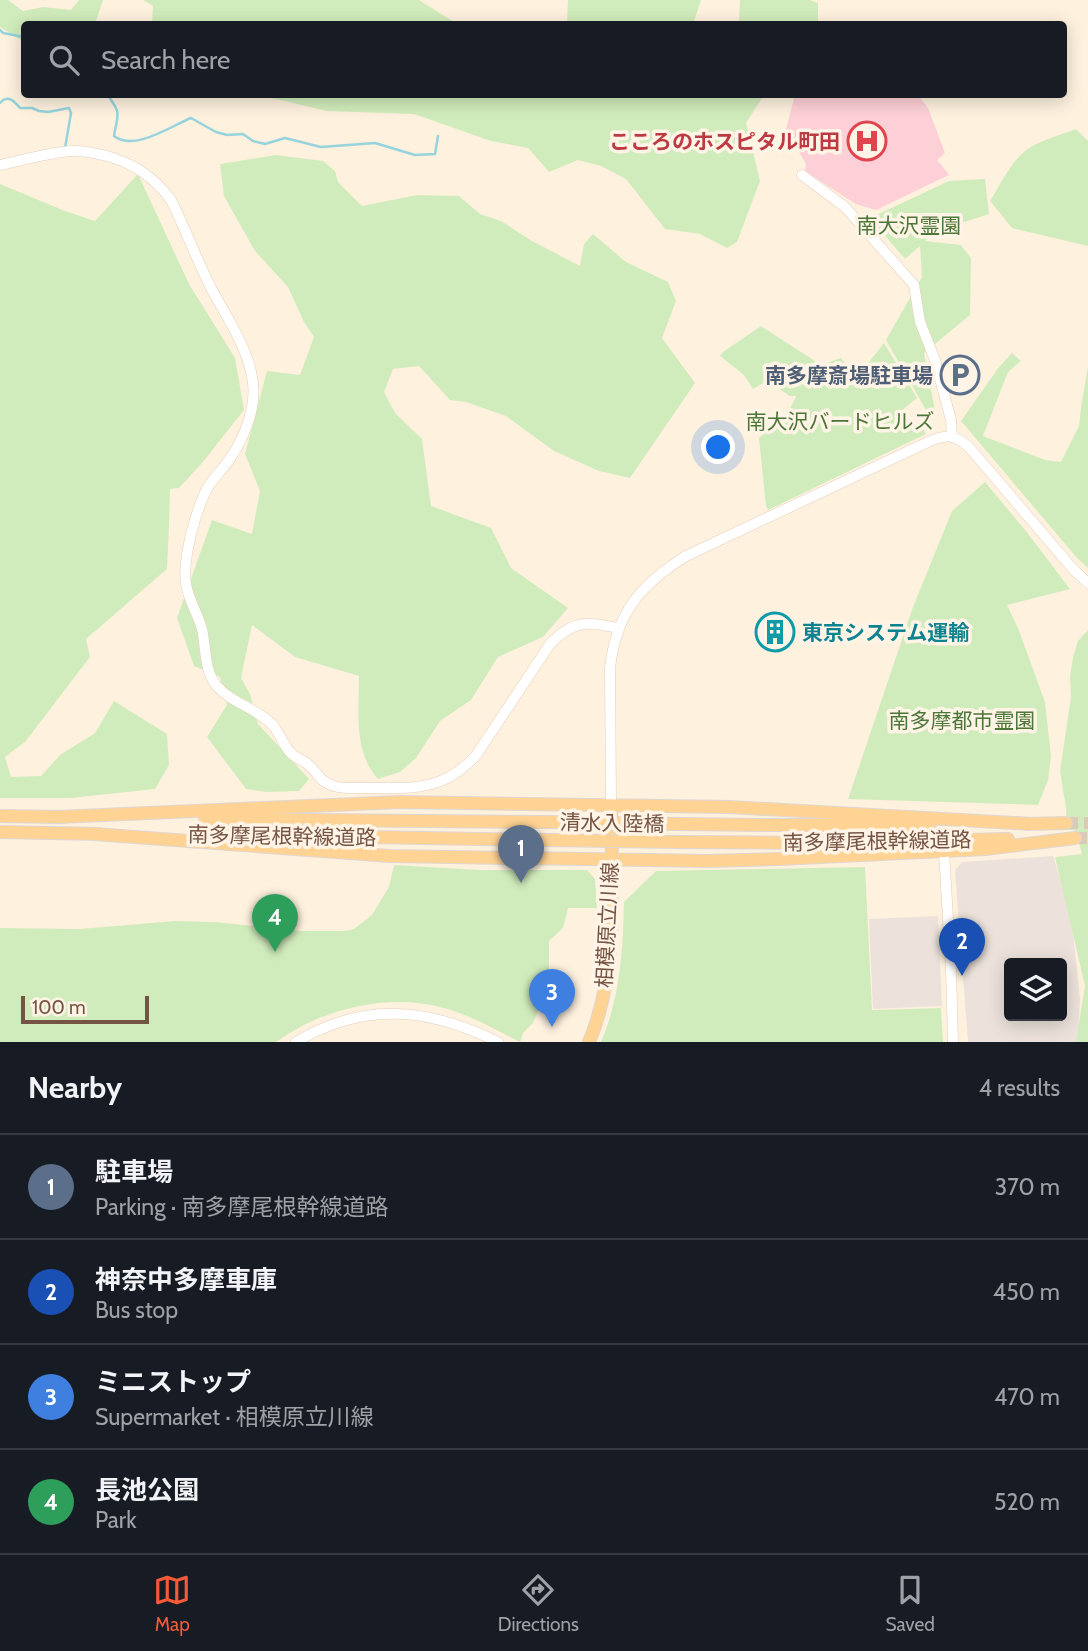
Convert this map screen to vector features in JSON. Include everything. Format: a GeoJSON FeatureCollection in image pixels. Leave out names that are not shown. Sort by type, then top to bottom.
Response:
{"type":"FeatureCollection","features":[{"type":"Feature","properties":{"kind":"main road"},"geometry":{"type":"LineString","coordinates":[[58,817],[400,802],[743,807],[1032,824]]}},
{"type":"Feature","properties":{"kind":"main road","name":"相模原立川線"},"geometry":{"type":"LineString","coordinates":[[589,1042],[602,1004],[610,947],[611,805]]}},
{"type":"Feature","properties":{"kind":"main road","name":"南多摩尾根幹線道路"},"geometry":{"type":"LineString","coordinates":[[0,816],[544,822]]}},
{"type":"Feature","properties":{"kind":"main road","name":"清水入陸橋"},"geometry":{"type":"LineString","coordinates":[[544,822],[679,824]]}},
{"type":"Feature","properties":{"kind":"main road","name":"南多摩尾根幹線道路"},"geometry":{"type":"LineString","coordinates":[[679,824],[1066,823]]}},
{"type":"Feature","properties":{"kind":"main road","name":"南多摩尾根幹線道路"},"geometry":{"type":"LineString","coordinates":[[0,831],[545,840]]}},
{"type":"Feature","properties":{"kind":"main road"},"geometry":{"type":"LineString","coordinates":[[94,834],[389,861],[708,861],[944,851]]}},
{"type":"Feature","properties":{"kind":"main road","name":"南多摩尾根幹線道路"},"geometry":{"type":"LineString","coordinates":[[679,842],[828,843],[1075,838],[944,851]]}},
{"type":"Feature","properties":{"kind":"main road","name":"清水入陸橋"},"geometry":{"type":"LineString","coordinates":[[545,840],[679,842]]}},
{"type":"Feature","properties":{"kind":"street"},"geometry":{"type":"LineString","coordinates":[[0,165],[83,150],[124,161],[163,188],[171,200],[204,274],[247,357],[254,387],[251,413],[238,445],[210,484],[199,508],[188,553],[186,584],[202,631],[212,680],[225,694],[269,722],[288,750],[310,766],[321,779],[342,788],[392,788],[432,784],[453,776],[477,754],[559,635],[576,624],[592,623],[618,628]]}},
{"type":"Feature","properties":{"kind":"street"},"geometry":{"type":"LineString","coordinates":[[802,176],[845,207],[914,285],[920,322],[938,372],[951,420],[952,437]]}},
{"type":"Feature","properties":{"kind":"street"},"geometry":{"type":"LineString","coordinates":[[611,805],[610,668],[618,628],[639,593],[661,572],[686,556],[928,442],[946,436],[968,446],[1088,583]]}},
{"type":"Feature","properties":{"kind":"street"},"geometry":{"type":"LineString","coordinates":[[944,851],[953,1042]]}},
{"type":"Feature","properties":{"kind":"street"},"geometry":{"type":"LineString","coordinates":[[296,1042],[342,1021],[385,1013],[450,1022],[498,1042]]}},
{"type":"Feature","properties":{"kind":"shaded area","name":"こころのホスピタル町田"},"geometry":{"type":"Polygon","coordinates":[[[794,98],[920,98],[928,108],[945,153],[937,160],[949,175],[876,210],[856,204],[805,171],[806,164],[786,129],[794,98]]]}},
{"type":"Feature","properties":{"kind":"shaded area"},"geometry":{"type":"Polygon","coordinates":[[[1053,856],[1071,914],[1080,999],[1078,1042],[968,1042],[955,870],[962,862],[1053,856]]]}},
{"type":"Feature","properties":{"kind":"shaded area"},"geometry":{"type":"Polygon","coordinates":[[[938,916],[942,1006],[873,1009],[869,919],[938,916]]]}},
{"type":"Feature","properties":{"kind":"green space"},"geometry":{"type":"Polygon","coordinates":[[[0,0],[8,0],[23,11],[43,7],[71,10],[79,0],[103,0],[96,21],[21,21],[21,40],[0,27],[0,0]]]}},
{"type":"Feature","properties":{"kind":"green space"},"geometry":{"type":"Polygon","coordinates":[[[143,0],[419,0],[452,21],[152,21],[153,6],[143,0]]]}},
{"type":"Feature","properties":{"kind":"green space"},"geometry":{"type":"Polygon","coordinates":[[[568,0],[701,0],[694,21],[567,21],[568,0]]]}},
{"type":"Feature","properties":{"kind":"green space"},"geometry":{"type":"Polygon","coordinates":[[[740,0],[810,0],[818,3],[818,21],[739,21],[740,0]]]}},
{"type":"Feature","properties":{"kind":"green space"},"geometry":{"type":"Polygon","coordinates":[[[272,98],[762,98],[746,123],[760,181],[737,242],[727,248],[700,234],[665,229],[626,179],[601,166],[578,160],[549,172],[528,148],[491,141],[414,114],[327,111],[272,98]]]}},
{"type":"Feature","properties":{"kind":"green space"},"geometry":{"type":"Polygon","coordinates":[[[1076,129],[1088,141],[1088,246],[1012,228],[990,201],[1006,174],[1030,147],[1076,129]]]}},
{"type":"Feature","properties":{"kind":"green space"},"geometry":{"type":"Polygon","coordinates":[[[276,155],[323,161],[335,171],[338,182],[362,206],[417,195],[459,196],[480,214],[501,221],[580,266],[584,244],[593,234],[626,262],[668,282],[676,301],[662,338],[695,383],[630,478],[599,471],[554,451],[506,416],[466,402],[450,400],[419,366],[393,369],[384,392],[395,413],[422,439],[431,506],[491,528],[511,568],[568,608],[543,637],[498,657],[471,700],[440,721],[416,758],[400,772],[378,779],[364,756],[361,744],[358,716],[359,676],[295,657],[252,625],[241,678],[250,694],[258,724],[309,779],[299,791],[267,792],[246,789],[207,737],[227,705],[220,677],[194,666],[177,618],[212,520],[252,534],[260,491],[245,454],[267,371],[300,375],[314,337],[288,287],[255,251],[224,196],[220,164],[276,155]]]}},
{"type":"Feature","properties":{"kind":"green space"},"geometry":{"type":"Polygon","coordinates":[[[138,174],[189,284],[235,358],[244,410],[179,488],[170,489],[167,569],[86,639],[90,657],[25,742],[5,757],[11,777],[41,776],[60,755],[95,733],[114,701],[167,734],[169,765],[155,789],[71,798],[0,798],[0,184],[95,221],[138,174]]]}},
{"type":"Feature","properties":{"kind":"green space","name":"南大沢霊園"},"geometry":{"type":"Polygon","coordinates":[[[985,179],[989,214],[934,232],[925,241],[961,245],[971,258],[970,315],[924,353],[936,416],[930,417],[886,340],[922,277],[920,246],[905,259],[870,218],[949,181],[985,179]]]}},
{"type":"Feature","properties":{"kind":"green space","name":"南大沢バードヒルズ"},"geometry":{"type":"Polygon","coordinates":[[[761,326],[821,365],[841,358],[854,373],[861,372],[884,343],[917,398],[901,411],[916,431],[923,428],[926,434],[768,510],[759,438],[785,414],[796,396],[790,396],[767,381],[753,389],[744,375],[720,356],[761,326]]]}},
{"type":"Feature","properties":{"kind":"green space"},"geometry":{"type":"Polygon","coordinates":[[[1012,353],[1021,361],[1008,372],[983,436],[1045,460],[1061,462],[1079,426],[1088,366],[1088,568],[961,421],[1012,353]]]}},
{"type":"Feature","properties":{"kind":"green space","name":"南多摩都市霊園"},"geometry":{"type":"Polygon","coordinates":[[[985,482],[1070,589],[1007,605],[1045,702],[1051,756],[1048,780],[1038,805],[848,799],[913,607],[952,511],[985,482]]]}},
{"type":"Feature","properties":{"kind":"green space"},"geometry":{"type":"Polygon","coordinates":[[[1088,630],[1088,1042],[1076,1042],[1085,986],[1055,857],[1082,854],[1075,830],[1067,830],[1060,771],[1071,697],[1073,657],[1078,641],[1088,630]]]}},
{"type":"Feature","properties":{"kind":"green space"},"geometry":{"type":"Polygon","coordinates":[[[394,865],[480,870],[587,870],[595,879],[597,908],[568,908],[563,928],[549,941],[549,985],[533,1023],[523,1033],[520,1042],[451,1010],[406,1002],[338,1011],[295,1030],[276,1042],[0,1042],[0,928],[80,929],[175,921],[215,922],[300,931],[344,931],[354,929],[372,915],[389,887],[394,865]]]}},
{"type":"Feature","properties":{"kind":"green space"},"geometry":{"type":"Polygon","coordinates":[[[865,867],[872,1010],[941,1008],[943,1042],[601,1042],[619,974],[624,902],[656,871],[865,867]]]}},
{"type":"Feature","properties":{"kind":"waterway"},"geometry":{"type":"LineString","coordinates":[[0,30],[21,36]]}},
{"type":"Feature","properties":{"kind":"waterway"},"geometry":{"type":"LineString","coordinates":[[110,98],[118,114],[114,136],[122,140],[132,141],[152,136],[191,118],[216,132],[227,135],[243,134],[253,141],[265,144],[285,138],[321,147],[375,143],[415,155],[435,154],[438,136]]}},
{"type":"Feature","properties":{"kind":"waterway"},"geometry":{"type":"LineString","coordinates":[[0,103],[8,99],[20,108],[48,112],[69,108],[71,113],[65,148]]}},
{"type":"Feature","properties":{"kind":"tunnel"},"geometry":{"type":"LineString","coordinates":[[1066,823],[1088,823]]}},
{"type":"Feature","properties":{"kind":"tunnel"},"geometry":{"type":"LineString","coordinates":[[1075,838],[1088,838]]}},
{"type":"Feature","properties":{"kind":"place","name":"こころのホスピタル町田"},"geometry":{"type":"Point","coordinates":[867,141]}},
{"type":"Feature","properties":{"kind":"place","name":"南多摩斎場駐車場"},"geometry":{"type":"Point","coordinates":[960,375]}},
{"type":"Feature","properties":{"kind":"place","name":"東京システム運輸"},"geometry":{"type":"Point","coordinates":[775,632]}},
{"type":"Feature","properties":{"kind":"place","name":"駐車場"},"geometry":{"type":"Point","coordinates":[521,883]}},
{"type":"Feature","properties":{"kind":"place","name":"長池公園"},"geometry":{"type":"Point","coordinates":[275,952]}},
{"type":"Feature","properties":{"kind":"place","name":"神奈中多摩車庫"},"geometry":{"type":"Point","coordinates":[962,976]}},
{"type":"Feature","properties":{"kind":"place","name":"ミニストップ"},"geometry":{"type":"Point","coordinates":[552,1027]}}]}
